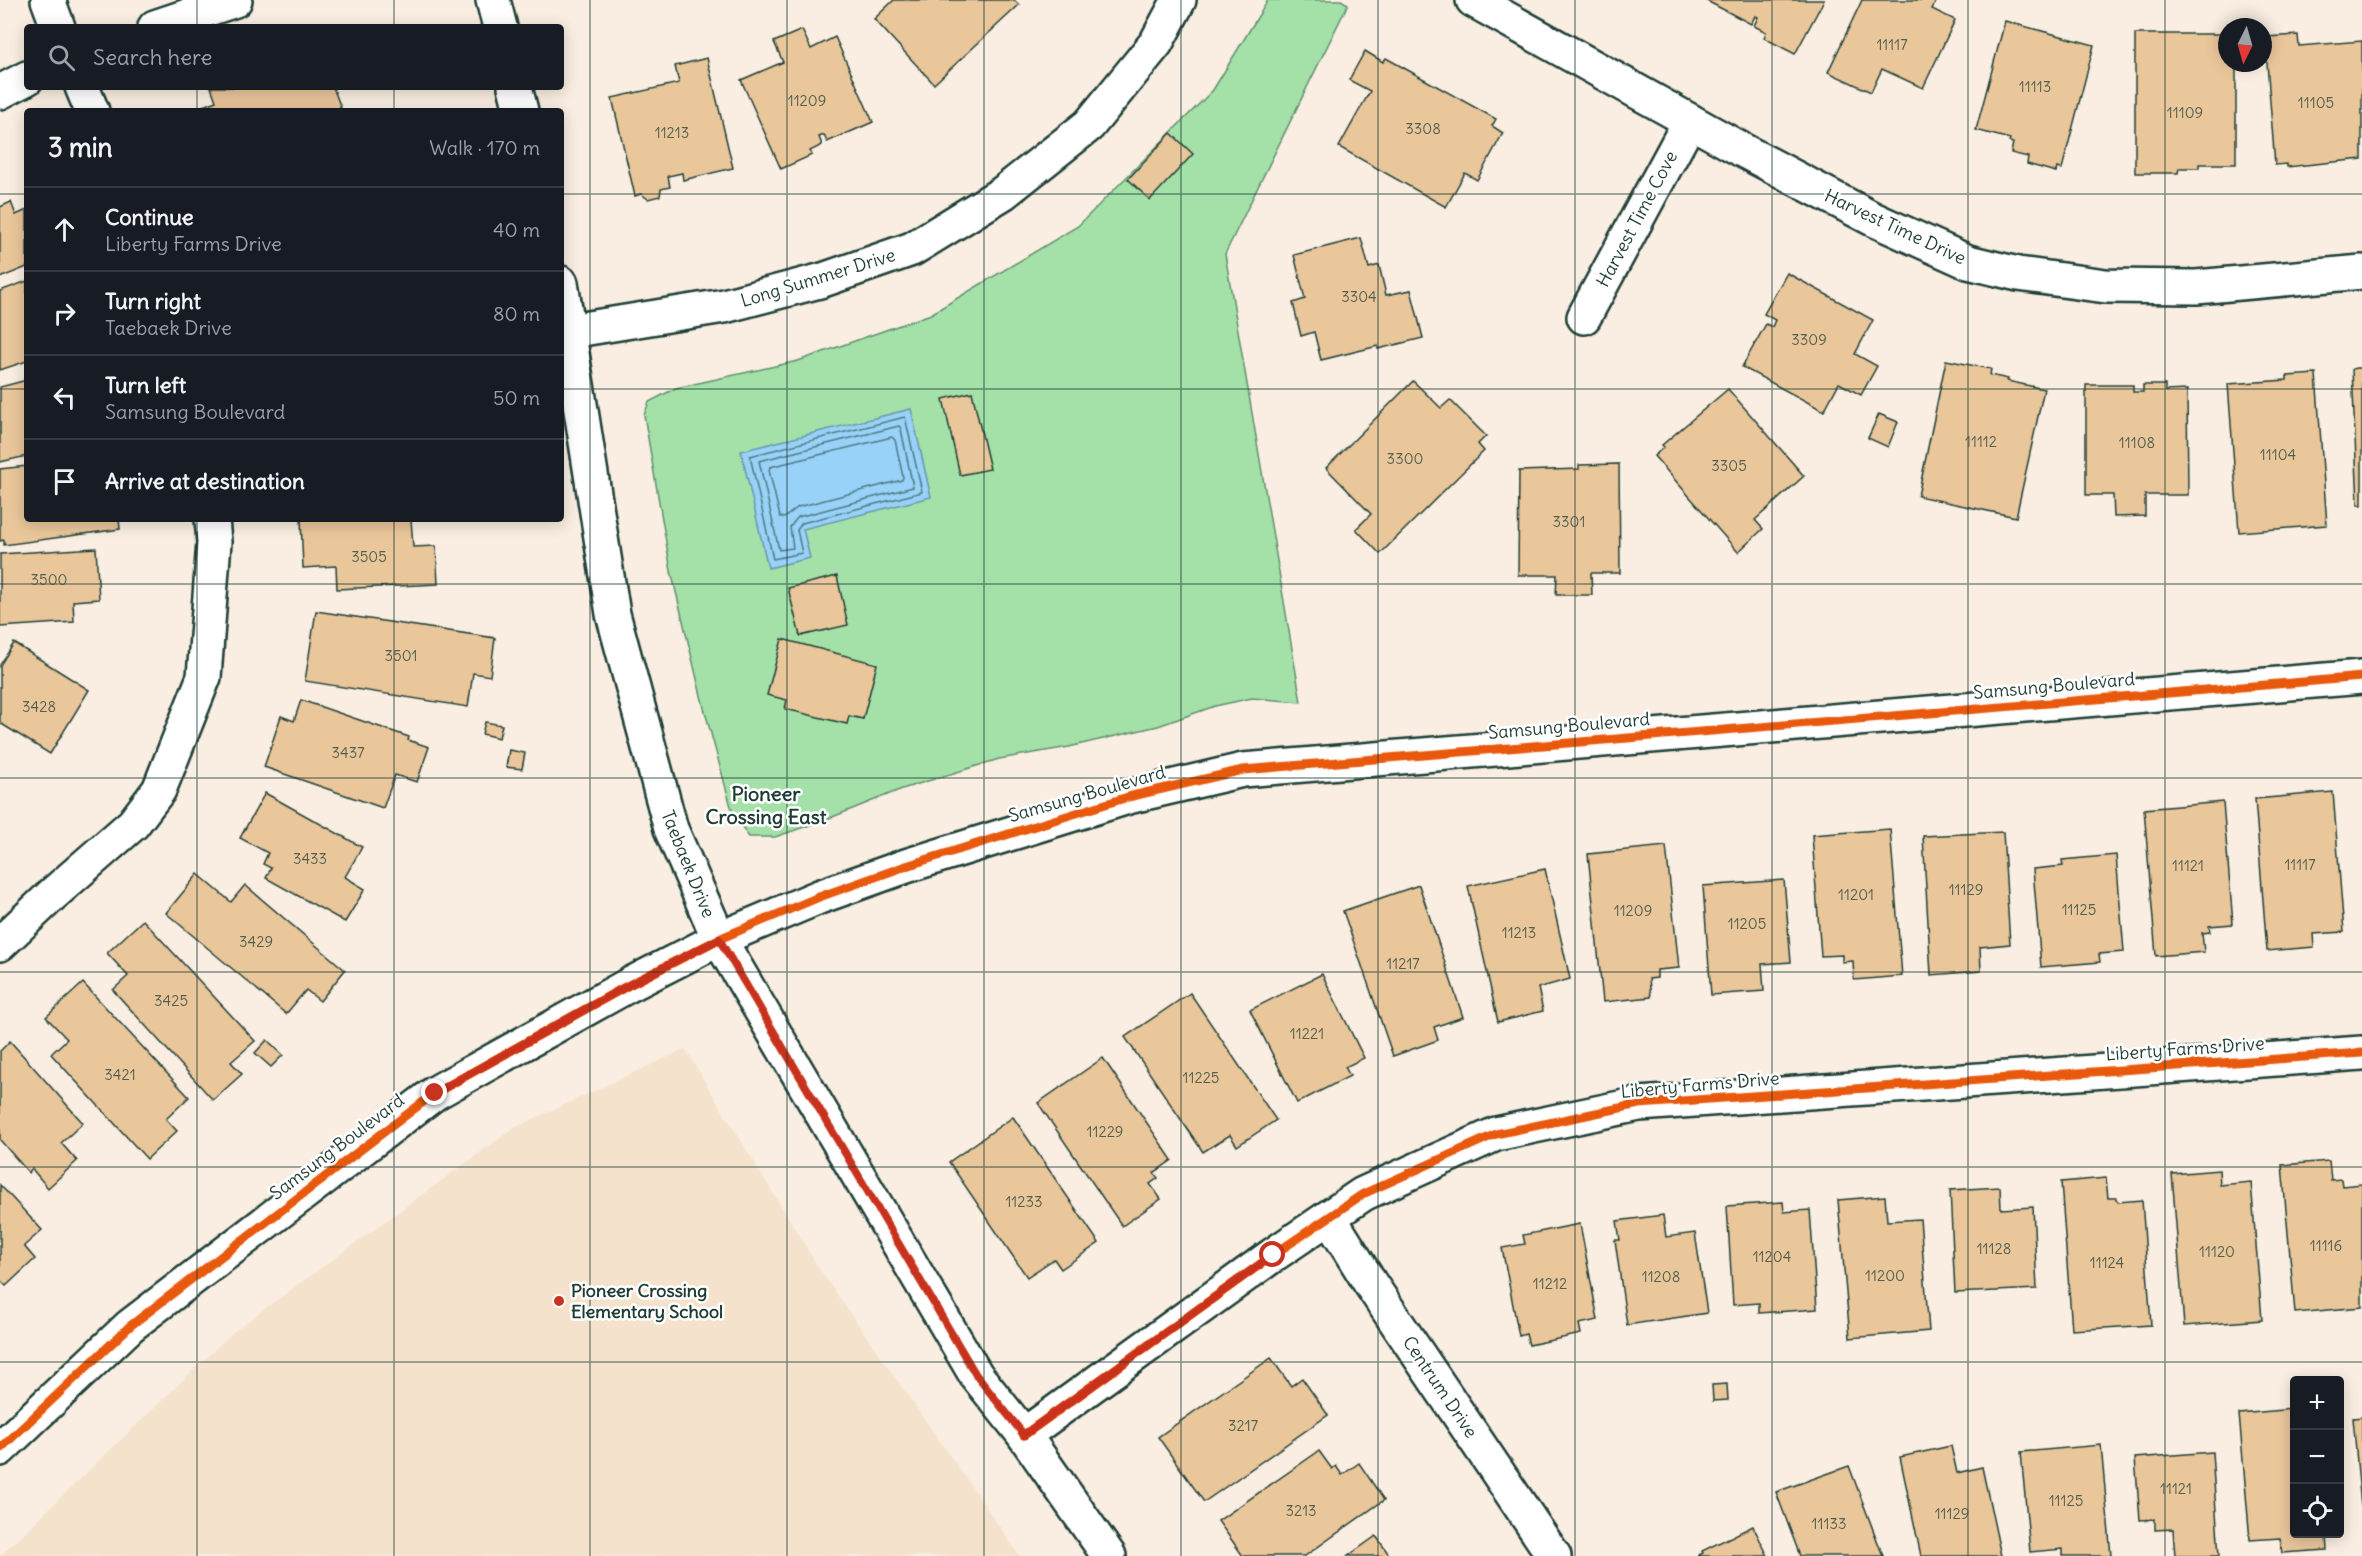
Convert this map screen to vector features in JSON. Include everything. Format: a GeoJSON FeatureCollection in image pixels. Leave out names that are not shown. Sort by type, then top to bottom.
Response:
{"type":"FeatureCollection","features":[{"type":"Feature","properties":{"kind":"street"},"geometry":{"type":"LineString","coordinates":[[48,0],[57,24]]}},
{"type":"Feature","properties":{"kind":"street"},"geometry":{"type":"LineString","coordinates":[[164,24],[235,0]]}},
{"type":"Feature","properties":{"kind":"street"},"geometry":{"type":"LineString","coordinates":[[493,0],[499,24]]}},
{"type":"Feature","properties":{"kind":"street","name":"Long Summer Drive"},"geometry":{"type":"LineString","coordinates":[[570,331],[724,306],[824,280],[912,249],[1003,193],[1089,125],[1156,43],[1179,0]]}},
{"type":"Feature","properties":{"kind":"street","name":"Harvest Time Drive"},"geometry":{"type":"LineString","coordinates":[[1473,0],[1690,122],[1872,219],[1968,262],[2018,274],[2106,286],[2196,287],[2362,272]]}},
{"type":"Feature","properties":{"kind":"street"},"geometry":{"type":"LineString","coordinates":[[0,92],[24,80]]}},
{"type":"Feature","properties":{"kind":"street"},"geometry":{"type":"LineString","coordinates":[[83,90],[91,108]]}},
{"type":"Feature","properties":{"kind":"street"},"geometry":{"type":"LineString","coordinates":[[516,90],[520,108]]}},
{"type":"Feature","properties":{"kind":"street","name":"Harvest Time Cove"},"geometry":{"type":"LineString","coordinates":[[1584,316],[1690,122]]}},
{"type":"Feature","properties":{"kind":"street","name":"Taebaek Drive"},"geometry":{"type":"LineString","coordinates":[[564,299],[613,614],[671,829],[719,939],[976,1375],[1024,1435],[1109,1556]]}},
{"type":"Feature","properties":{"kind":"street"},"geometry":{"type":"LineString","coordinates":[[0,944],[133,824],[159,790],[204,676],[214,542],[212,522]]}},
{"type":"Feature","properties":{"kind":"street","name":"Samsung Boulevard"},"geometry":{"type":"LineString","coordinates":[[0,1449],[130,1326],[435,1093],[627,986],[719,939],[819,897],[906,866],[1128,797],[1242,770],[2362,677]]}},
{"type":"Feature","properties":{"kind":"street","name":"Liberty Farms Drive"},"geometry":{"type":"LineString","coordinates":[[1024,1435],[1273,1255],[1363,1194],[1496,1134],[1639,1104],[2362,1053]]}},
{"type":"Feature","properties":{"kind":"street","name":"Centrum Drive"},"geometry":{"type":"LineString","coordinates":[[1329,1217],[1370,1283],[1554,1556]]}},
{"type":"Feature","properties":{"kind":"shaded area","name":"Pioneer Crossing Elementary School"},"geometry":{"type":"Polygon","coordinates":[[[685,1049],[820,1270],[1020,1556],[0,1556],[233,1332],[514,1128],[685,1049]]]}},
{"type":"Feature","properties":{"kind":"green space"},"geometry":{"type":"Polygon","coordinates":[[[1268,0],[1341,0],[1348,4],[1225,254],[1301,702],[1252,698],[1215,706],[1158,726],[1069,747],[999,759],[902,789],[775,837],[749,837],[733,814],[704,708],[671,571],[644,415],[649,402],[676,388],[798,361],[931,314],[1078,226],[1213,90],[1268,0]]]}},
{"type":"Feature","properties":{"kind":"water"},"geometry":{"type":"Polygon","coordinates":[[[911,409],[931,497],[803,529],[810,558],[768,568],[741,451],[911,409]]]}},
{"type":"Feature","properties":{"kind":"building"},"geometry":{"type":"Polygon","coordinates":[[[894,0],[1014,0],[1019,5],[934,84],[874,19],[894,0]]]}},
{"type":"Feature","properties":{"kind":"building"},"geometry":{"type":"Polygon","coordinates":[[[1705,0],[1824,0],[1795,54],[1764,38],[1766,32],[1754,26],[1758,17],[1755,16],[1751,24],[1705,0]]]}},
{"type":"Feature","properties":{"kind":"building"},"geometry":{"type":"Polygon","coordinates":[[[1862,0],[1937,0],[1932,9],[1955,20],[1923,88],[1882,69],[1871,92],[1828,72],[1862,0]]]}},
{"type":"Feature","properties":{"kind":"building"},"geometry":{"type":"Polygon","coordinates":[[[2005,21],[2094,45],[2062,169],[2057,168],[2056,172],[2027,164],[2028,157],[2011,153],[2013,143],[2009,142],[2010,139],[1976,130],[2005,21]]]}},
{"type":"Feature","properties":{"kind":"building"},"geometry":{"type":"Polygon","coordinates":[[[802,30],[811,49],[835,37],[873,122],[827,142],[824,135],[819,137],[822,145],[810,151],[812,155],[781,169],[741,80],[783,62],[774,42],[802,30]]]}},
{"type":"Feature","properties":{"kind":"building"},"geometry":{"type":"Polygon","coordinates":[[[2135,34],[2218,34],[2218,72],[2236,72],[2236,164],[2199,164],[2199,168],[2179,168],[2178,173],[2135,173],[2135,34]]]}},
{"type":"Feature","properties":{"kind":"building"},"geometry":{"type":"Polygon","coordinates":[[[2298,35],[2299,46],[2362,41],[2362,159],[2287,167],[2287,164],[2275,165],[2268,72],[2272,72],[2272,37],[2298,35]]]}},
{"type":"Feature","properties":{"kind":"building"},"geometry":{"type":"Polygon","coordinates":[[[1365,51],[1383,62],[1386,58],[1496,119],[1492,126],[1503,133],[1477,180],[1465,173],[1446,207],[1339,147],[1370,91],[1349,80],[1365,51]]]}},
{"type":"Feature","properties":{"kind":"building"},"geometry":{"type":"Polygon","coordinates":[[[707,58],[733,168],[683,180],[682,173],[668,176],[670,187],[661,189],[660,196],[648,199],[641,194],[635,196],[612,98],[679,83],[675,66],[707,58]]]}},
{"type":"Feature","properties":{"kind":"building"},"geometry":{"type":"Polygon","coordinates":[[[212,90],[334,90],[341,108],[198,108],[216,101],[212,90]]]}},
{"type":"Feature","properties":{"kind":"building"},"geometry":{"type":"Polygon","coordinates":[[[1171,133],[1193,154],[1150,200],[1128,179],[1171,133]]]}},
{"type":"Feature","properties":{"kind":"building"},"geometry":{"type":"Polygon","coordinates":[[[11,202],[16,215],[24,211],[24,268],[0,278],[0,207],[11,202]]]}},
{"type":"Feature","properties":{"kind":"building"},"geometry":{"type":"Polygon","coordinates":[[[1361,238],[1369,268],[1379,265],[1386,295],[1411,290],[1423,338],[1321,360],[1314,332],[1301,336],[1293,303],[1305,299],[1294,255],[1361,238]]]}},
{"type":"Feature","properties":{"kind":"building"},"geometry":{"type":"Polygon","coordinates":[[[1787,273],[1873,320],[1855,354],[1877,366],[1861,395],[1839,383],[1824,411],[1742,367],[1766,324],[1772,327],[1775,320],[1764,314],[1787,273]]]}},
{"type":"Feature","properties":{"kind":"building"},"geometry":{"type":"Polygon","coordinates":[[[24,282],[24,362],[0,370],[0,291],[24,282]]]}},
{"type":"Feature","properties":{"kind":"building"},"geometry":{"type":"Polygon","coordinates":[[[1946,360],[1991,369],[1990,375],[2044,389],[2016,517],[1918,496],[1946,360]]]}},
{"type":"Feature","properties":{"kind":"building"},"geometry":{"type":"Polygon","coordinates":[[[2362,368],[2362,505],[2358,505],[2352,369],[2362,368]]]}},
{"type":"Feature","properties":{"kind":"building"},"geometry":{"type":"Polygon","coordinates":[[[2316,374],[2327,525],[2239,532],[2228,384],[2287,380],[2287,376],[2316,374]]]}},
{"type":"Feature","properties":{"kind":"building"},"geometry":{"type":"Polygon","coordinates":[[[24,381],[24,457],[0,462],[0,387],[24,381]]]}},
{"type":"Feature","properties":{"kind":"building"},"geometry":{"type":"Polygon","coordinates":[[[1413,381],[1441,408],[1450,400],[1486,436],[1478,444],[1484,451],[1380,554],[1356,529],[1371,514],[1326,468],[1413,381]]]}},
{"type":"Feature","properties":{"kind":"building"},"geometry":{"type":"Polygon","coordinates":[[[2086,385],[2133,385],[2133,392],[2143,392],[2143,385],[2165,385],[2165,391],[2187,390],[2188,495],[2145,495],[2145,516],[2114,517],[2113,495],[2086,495],[2086,385]]]}},
{"type":"Feature","properties":{"kind":"building"},"geometry":{"type":"Polygon","coordinates":[[[1728,389],[1804,476],[1755,520],[1763,529],[1738,552],[1654,456],[1664,447],[1662,445],[1728,389]]]}},
{"type":"Feature","properties":{"kind":"building"},"geometry":{"type":"Polygon","coordinates":[[[972,392],[990,469],[960,475],[943,399],[972,392]]]}},
{"type":"Feature","properties":{"kind":"building"},"geometry":{"type":"Polygon","coordinates":[[[1879,414],[1898,422],[1888,447],[1868,438],[1879,414]]]}},
{"type":"Feature","properties":{"kind":"building"},"geometry":{"type":"Polygon","coordinates":[[[1619,464],[1620,573],[1591,573],[1592,595],[1556,595],[1557,575],[1518,575],[1519,471],[1579,469],[1579,465],[1619,464]]]}},
{"type":"Feature","properties":{"kind":"building"},"geometry":{"type":"Polygon","coordinates":[[[24,466],[24,522],[119,522],[120,529],[4,545],[4,540],[0,541],[0,469],[24,466]]]}},
{"type":"Feature","properties":{"kind":"building"},"geometry":{"type":"Polygon","coordinates":[[[301,522],[411,522],[413,547],[436,546],[438,584],[337,589],[336,566],[303,568],[301,522]]]}},
{"type":"Feature","properties":{"kind":"building"},"geometry":{"type":"Polygon","coordinates":[[[96,548],[99,599],[73,601],[74,622],[0,627],[0,554],[96,548]]]}},
{"type":"Feature","properties":{"kind":"building"},"geometry":{"type":"Polygon","coordinates":[[[837,576],[848,625],[800,636],[788,588],[837,576]]]}},
{"type":"Feature","properties":{"kind":"building"},"geometry":{"type":"Polygon","coordinates":[[[316,611],[495,638],[490,676],[473,673],[468,707],[305,681],[316,611]]]}},
{"type":"Feature","properties":{"kind":"building"},"geometry":{"type":"Polygon","coordinates":[[[782,639],[877,664],[863,719],[849,716],[847,724],[785,709],[787,700],[767,695],[782,639]]]}},
{"type":"Feature","properties":{"kind":"building"},"geometry":{"type":"Polygon","coordinates":[[[14,643],[89,690],[50,754],[0,723],[0,665],[14,643]]]}},
{"type":"Feature","properties":{"kind":"building"},"geometry":{"type":"Polygon","coordinates":[[[301,700],[409,737],[408,740],[429,747],[417,782],[395,775],[383,808],[264,767],[281,716],[294,721],[301,700]]]}},
{"type":"Feature","properties":{"kind":"building"},"geometry":{"type":"Polygon","coordinates":[[[485,722],[502,725],[499,738],[482,734],[485,722]]]}},
{"type":"Feature","properties":{"kind":"building"},"geometry":{"type":"Polygon","coordinates":[[[509,750],[525,753],[522,769],[506,767],[509,750]]]}},
{"type":"Feature","properties":{"kind":"building"},"geometry":{"type":"Polygon","coordinates":[[[2333,792],[2344,932],[2313,934],[2314,947],[2267,951],[2255,799],[2333,792]]]}},
{"type":"Feature","properties":{"kind":"building"},"geometry":{"type":"Polygon","coordinates":[[[265,793],[362,847],[345,877],[365,889],[345,922],[266,878],[271,868],[263,864],[268,853],[240,838],[265,793]]]}},
{"type":"Feature","properties":{"kind":"building"},"geometry":{"type":"Polygon","coordinates":[[[2223,802],[2233,924],[2209,926],[2210,932],[2202,933],[2204,952],[2156,956],[2144,809],[2223,802]]]}},
{"type":"Feature","properties":{"kind":"building"},"geometry":{"type":"Polygon","coordinates":[[[1890,829],[1902,976],[1854,980],[1853,961],[1842,962],[1842,955],[1821,956],[1812,835],[1890,829]]]}},
{"type":"Feature","properties":{"kind":"building"},"geometry":{"type":"Polygon","coordinates":[[[2003,832],[2010,944],[1980,947],[1981,971],[1931,975],[1923,836],[2003,832]]]}},
{"type":"Feature","properties":{"kind":"building"},"geometry":{"type":"Polygon","coordinates":[[[1666,846],[1679,968],[1657,970],[1657,978],[1649,979],[1651,997],[1603,1002],[1588,854],[1666,846]]]}},
{"type":"Feature","properties":{"kind":"building"},"geometry":{"type":"Polygon","coordinates":[[[2116,855],[2124,952],[2099,954],[2100,962],[2041,967],[2033,869],[2063,866],[2062,860],[2116,855]]]}},
{"type":"Feature","properties":{"kind":"building"},"geometry":{"type":"Polygon","coordinates":[[[1545,869],[1570,979],[1538,988],[1543,1011],[1498,1022],[1468,886],[1545,869]]]}},
{"type":"Feature","properties":{"kind":"building"},"geometry":{"type":"Polygon","coordinates":[[[198,874],[231,902],[245,885],[345,970],[320,1001],[306,990],[286,1014],[166,913],[198,874]]]}},
{"type":"Feature","properties":{"kind":"building"},"geometry":{"type":"Polygon","coordinates":[[[1784,880],[1791,962],[1762,964],[1764,991],[1711,995],[1703,886],[1784,880]]]}},
{"type":"Feature","properties":{"kind":"building"},"geometry":{"type":"Polygon","coordinates":[[[1419,885],[1463,1017],[1434,1027],[1438,1040],[1393,1056],[1343,911],[1419,885]]]}},
{"type":"Feature","properties":{"kind":"building"},"geometry":{"type":"Polygon","coordinates":[[[143,920],[255,1041],[231,1062],[242,1074],[213,1100],[113,990],[128,976],[107,953],[143,920]]]}},
{"type":"Feature","properties":{"kind":"building"},"geometry":{"type":"Polygon","coordinates":[[[1322,974],[1364,1058],[1345,1067],[1350,1076],[1297,1103],[1250,1010],[1322,974]]]}},
{"type":"Feature","properties":{"kind":"building"},"geometry":{"type":"Polygon","coordinates":[[[83,983],[189,1097],[166,1119],[177,1131],[147,1159],[51,1054],[67,1039],[46,1017],[83,983]]]}},
{"type":"Feature","properties":{"kind":"building"},"geometry":{"type":"Polygon","coordinates":[[[1190,993],[1276,1120],[1237,1146],[1230,1135],[1203,1152],[1125,1037],[1190,993]]]}},
{"type":"Feature","properties":{"kind":"building"},"geometry":{"type":"Polygon","coordinates":[[[267,1040],[283,1055],[271,1067],[255,1053],[267,1040]]]}},
{"type":"Feature","properties":{"kind":"building"},"geometry":{"type":"Polygon","coordinates":[[[10,1041],[83,1123],[61,1143],[77,1161],[48,1188],[32,1169],[29,1173],[0,1140],[0,1051],[10,1041]]]}},
{"type":"Feature","properties":{"kind":"building"},"geometry":{"type":"Polygon","coordinates":[[[1103,1058],[1172,1160],[1154,1173],[1158,1178],[1150,1184],[1161,1199],[1122,1226],[1038,1103],[1103,1058]]]}},
{"type":"Feature","properties":{"kind":"building"},"geometry":{"type":"Polygon","coordinates":[[[1013,1117],[1099,1243],[1061,1269],[1054,1259],[1027,1277],[949,1162],[1013,1117]]]}},
{"type":"Feature","properties":{"kind":"building"},"geometry":{"type":"Polygon","coordinates":[[[2329,1161],[2331,1180],[2341,1179],[2342,1186],[2362,1184],[2362,1307],[2295,1313],[2282,1165],[2329,1161]]]}},
{"type":"Feature","properties":{"kind":"building"},"geometry":{"type":"Polygon","coordinates":[[[2219,1170],[2220,1185],[2251,1182],[2262,1320],[2184,1326],[2172,1174],[2219,1170]]]}},
{"type":"Feature","properties":{"kind":"building"},"geometry":{"type":"Polygon","coordinates":[[[2106,1178],[2108,1198],[2117,1198],[2118,1202],[2142,1200],[2151,1325],[2072,1330],[2061,1182],[2106,1178]]]}},
{"type":"Feature","properties":{"kind":"building"},"geometry":{"type":"Polygon","coordinates":[[[0,1185],[42,1230],[24,1246],[35,1259],[6,1286],[0,1280],[0,1185]]]}},
{"type":"Feature","properties":{"kind":"building"},"geometry":{"type":"Polygon","coordinates":[[[2000,1187],[2001,1209],[2033,1207],[2037,1289],[1955,1293],[1950,1190],[2000,1187]]]}},
{"type":"Feature","properties":{"kind":"building"},"geometry":{"type":"Polygon","coordinates":[[[1885,1196],[1887,1221],[1920,1219],[1929,1331],[1850,1338],[1838,1200],[1885,1196]]]}},
{"type":"Feature","properties":{"kind":"building"},"geometry":{"type":"Polygon","coordinates":[[[1783,1202],[1784,1212],[1810,1210],[1817,1309],[1759,1313],[1759,1303],[1733,1305],[1727,1206],[1783,1202]]]}},
{"type":"Feature","properties":{"kind":"building"},"geometry":{"type":"Polygon","coordinates":[[[1663,1215],[1666,1237],[1695,1233],[1707,1313],[1627,1325],[1615,1240],[1620,1240],[1617,1221],[1663,1215]]]}},
{"type":"Feature","properties":{"kind":"building"},"geometry":{"type":"Polygon","coordinates":[[[1580,1224],[1598,1320],[1579,1324],[1581,1334],[1529,1345],[1526,1334],[1519,1336],[1502,1248],[1525,1244],[1523,1235],[1580,1224]]]}},
{"type":"Feature","properties":{"kind":"building"},"geometry":{"type":"Polygon","coordinates":[[[1271,1358],[1291,1386],[1302,1378],[1328,1415],[1204,1502],[1158,1437],[1271,1358]]]}},
{"type":"Feature","properties":{"kind":"building"},"geometry":{"type":"Polygon","coordinates":[[[1727,1384],[1728,1400],[1713,1401],[1712,1385],[1727,1384]]]}},
{"type":"Feature","properties":{"kind":"building"},"geometry":{"type":"Polygon","coordinates":[[[2290,1409],[2290,1538],[2326,1538],[2327,1550],[2282,1553],[2280,1538],[2250,1540],[2239,1414],[2290,1409]]]}},
{"type":"Feature","properties":{"kind":"building"},"geometry":{"type":"Polygon","coordinates":[[[2362,1417],[2362,1518],[2353,1418],[2362,1417]]]}},
{"type":"Feature","properties":{"kind":"building"},"geometry":{"type":"Polygon","coordinates":[[[2101,1445],[2111,1556],[2063,1556],[2063,1549],[2030,1552],[2021,1452],[2101,1445]]]}},
{"type":"Feature","properties":{"kind":"building"},"geometry":{"type":"Polygon","coordinates":[[[1951,1446],[1957,1473],[1982,1467],[2001,1556],[1921,1556],[1900,1457],[1951,1446]]]}},
{"type":"Feature","properties":{"kind":"building"},"geometry":{"type":"Polygon","coordinates":[[[1319,1451],[1332,1469],[1336,1466],[1342,1475],[1359,1463],[1384,1500],[1305,1556],[1243,1556],[1218,1521],[1319,1451]]]}},
{"type":"Feature","properties":{"kind":"building"},"geometry":{"type":"Polygon","coordinates":[[[2212,1452],[2219,1556],[2175,1556],[2173,1529],[2155,1530],[2155,1519],[2140,1520],[2135,1458],[2212,1452]]]}},
{"type":"Feature","properties":{"kind":"building"},"geometry":{"type":"Polygon","coordinates":[[[1849,1466],[1883,1556],[1800,1556],[1776,1492],[1849,1466]]]}},
{"type":"Feature","properties":{"kind":"building"},"geometry":{"type":"Polygon","coordinates":[[[1753,1526],[1768,1556],[1697,1556],[1703,1553],[1702,1551],[1753,1526]]]}},
{"type":"Feature","properties":{"kind":"building"},"geometry":{"type":"Polygon","coordinates":[[[1376,1536],[1390,1556],[1348,1556],[1376,1536]]]}},
{"type":"Feature","properties":{"kind":"cycle path"},"geometry":{"type":"LineString","coordinates":[[0,1449],[130,1326],[435,1093],[627,986],[719,939],[819,897],[906,866],[1128,797],[1243,770],[2362,677]]}},
{"type":"Feature","properties":{"kind":"cycle path"},"geometry":{"type":"LineString","coordinates":[[1024,1435],[1273,1255],[1363,1194],[1496,1134],[1639,1104],[2362,1053]]}},
{"type":"Feature","properties":{"kind":"place","name":"Pioneer Crossing Elementary School"},"geometry":{"type":"Point","coordinates":[559,1301]}},
{"type":"Feature","properties":{"kind":"district","name":"Pioneer Crossing East"},"geometry":{"type":"Point","coordinates":[766,806]}},
{"type":"Feature","properties":{"kind":"route"},"geometry":{"type":"LineString","coordinates":[[435,1093],[627,986],[719,939],[976,1375],[1024,1435],[1273,1255]]}}]}
